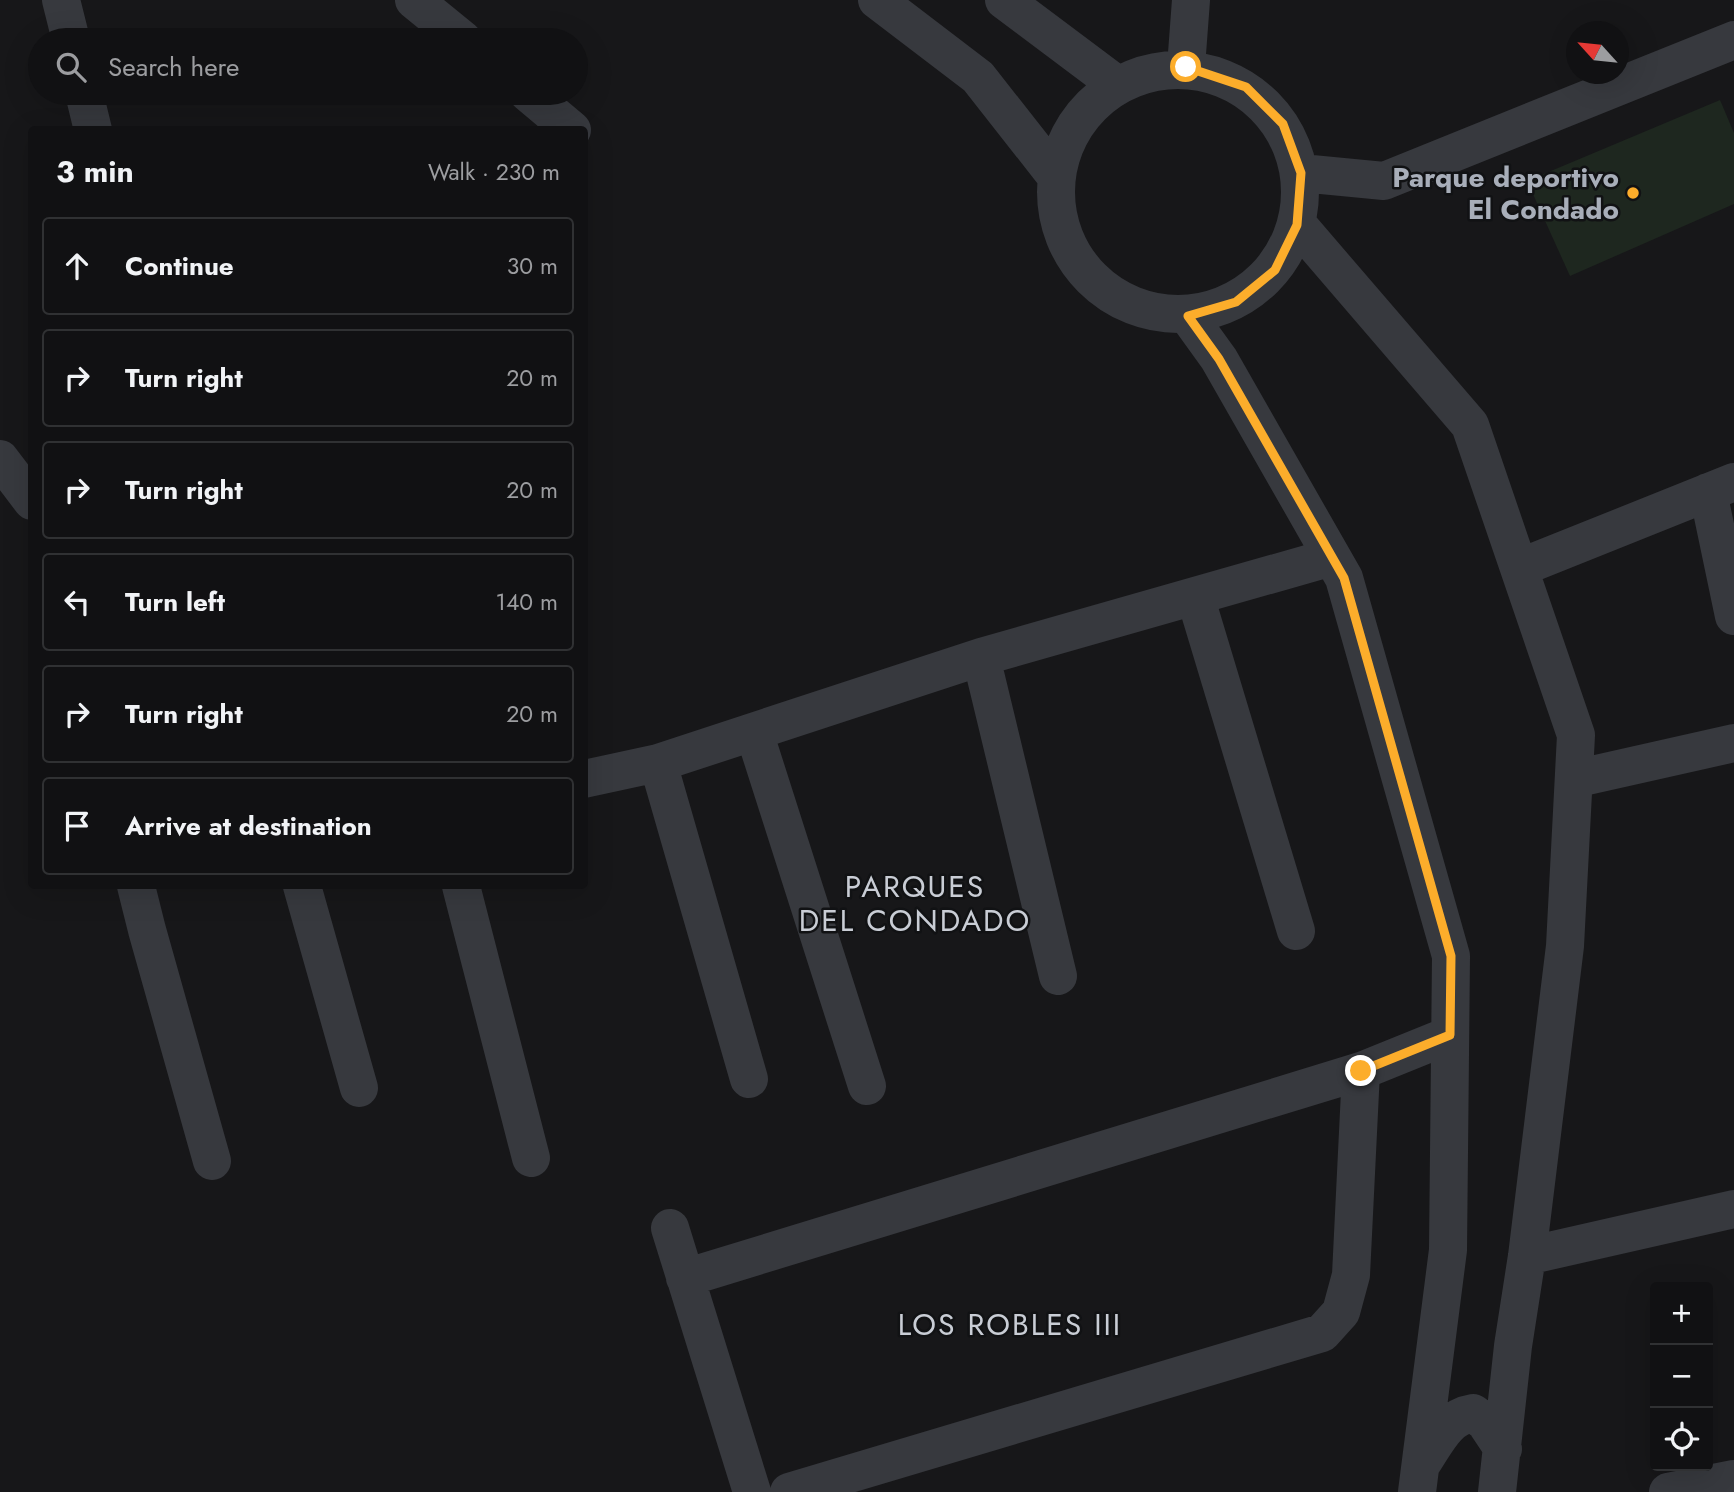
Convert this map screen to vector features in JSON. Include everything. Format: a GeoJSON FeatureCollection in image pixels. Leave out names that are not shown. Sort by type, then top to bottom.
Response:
{"type":"FeatureCollection","features":[{"type":"Feature","properties":{"kind":"street"},"geometry":{"type":"LineString","coordinates":[[61,0],[68,28]]}},
{"type":"Feature","properties":{"kind":"street"},"geometry":{"type":"LineString","coordinates":[[414,0],[448,28]]}},
{"type":"Feature","properties":{"kind":"street"},"geometry":{"type":"LineString","coordinates":[[877,0],[978,77],[1055,175]]}},
{"type":"Feature","properties":{"kind":"street"},"geometry":{"type":"LineString","coordinates":[[1004,0],[1116,84]]}},
{"type":"Feature","properties":{"kind":"street"},"geometry":{"type":"LineString","coordinates":[[1186,67],[1191,0]]}},
{"type":"Feature","properties":{"kind":"street"},"geometry":{"type":"LineString","coordinates":[[1301,173],[1384,181],[1734,40]]}},
{"type":"Feature","properties":{"kind":"street"},"geometry":{"type":"LineString","coordinates":[[1186,67],[1246,87],[1283,124],[1301,173],[1297,225],[1275,270],[1236,302],[1188,316],[1134,309],[1088,278],[1060,230],[1055,175],[1076,122],[1116,84],[1155,70],[1186,67]]}},
{"type":"Feature","properties":{"kind":"street"},"geometry":{"type":"LineString","coordinates":[[87,105],[92,126]]}},
{"type":"Feature","properties":{"kind":"street"},"geometry":{"type":"LineString","coordinates":[[542,105],[567,126]]}},
{"type":"Feature","properties":{"kind":"street"},"geometry":{"type":"LineString","coordinates":[[1297,225],[1470,425],[1576,735],[1565,946],[1527,1256],[1513,1346],[1497,1492]]}},
{"type":"Feature","properties":{"kind":"street"},"geometry":{"type":"LineString","coordinates":[[1188,316],[1219,359],[1344,578],[1451,956],[1448,1250],[1418,1480]]}},
{"type":"Feature","properties":{"kind":"street"},"geometry":{"type":"LineString","coordinates":[[0,459],[28,496]]}},
{"type":"Feature","properties":{"kind":"street"},"geometry":{"type":"LineString","coordinates":[[1520,568],[1721,487],[1734,616]]}},
{"type":"Feature","properties":{"kind":"street"},"geometry":{"type":"LineString","coordinates":[[588,778],[658,763],[981,657],[1332,558]]}},
{"type":"Feature","properties":{"kind":"street"},"geometry":{"type":"LineString","coordinates":[[1195,596],[1296,932]]}},
{"type":"Feature","properties":{"kind":"street"},"geometry":{"type":"LineString","coordinates":[[981,657],[1058,976]]}},
{"type":"Feature","properties":{"kind":"street"},"geometry":{"type":"LineString","coordinates":[[754,732],[867,1086]]}},
{"type":"Feature","properties":{"kind":"street"},"geometry":{"type":"LineString","coordinates":[[1574,779],[1734,744]]}},
{"type":"Feature","properties":{"kind":"street"},"geometry":{"type":"LineString","coordinates":[[658,763],[749,1079]]}},
{"type":"Feature","properties":{"kind":"street"},"geometry":{"type":"LineString","coordinates":[[137,889],[212,1161]]}},
{"type":"Feature","properties":{"kind":"street"},"geometry":{"type":"LineString","coordinates":[[303,889],[359,1088]]}},
{"type":"Feature","properties":{"kind":"street"},"geometry":{"type":"LineString","coordinates":[[462,889],[531,1158]]}},
{"type":"Feature","properties":{"kind":"street"},"geometry":{"type":"LineString","coordinates":[[685,1278],[1361,1071],[1450,1035]]}},
{"type":"Feature","properties":{"kind":"street"},"geometry":{"type":"LineString","coordinates":[[789,1492],[1322,1334],[1341,1312],[1351,1275],[1361,1071]]}},
{"type":"Feature","properties":{"kind":"street"},"geometry":{"type":"LineString","coordinates":[[1527,1256],[1734,1209]]}},
{"type":"Feature","properties":{"kind":"street"},"geometry":{"type":"LineString","coordinates":[[670,1228],[752,1492]]}},
{"type":"Feature","properties":{"kind":"street"},"geometry":{"type":"LineString","coordinates":[[1433,1372],[1457,1395],[1470,1402],[1484,1396],[1496,1383],[1513,1346]]}},
{"type":"Feature","properties":{"kind":"street"},"geometry":{"type":"LineString","coordinates":[[1418,1480],[1446,1427],[1460,1415],[1474,1413],[1485,1422],[1503,1449]]}},
{"type":"Feature","properties":{"kind":"street"},"geometry":{"type":"LineString","coordinates":[[1660,1492],[1663,1471]]}},
{"type":"Feature","properties":{"kind":"street"},"geometry":{"type":"LineString","coordinates":[[1668,1492],[1734,1479]]}},
{"type":"Feature","properties":{"kind":"shaded area","name":"Parque deportivo El Condado"},"geometry":{"type":"Polygon","coordinates":[[[1720,100],[1734,133],[1734,204],[1570,276],[1527,181],[1720,100]]]}},
{"type":"Feature","properties":{"kind":"place","name":"Parque deportivo El Condado"},"geometry":{"type":"Point","coordinates":[1633,193]}},
{"type":"Feature","properties":{"kind":"district","name":"PARQUES DEL CONDADO"},"geometry":{"type":"Point","coordinates":[915,904]}},
{"type":"Feature","properties":{"kind":"district","name":"LOS ROBLES III"},"geometry":{"type":"Point","coordinates":[1010,1325]}},
{"type":"Feature","properties":{"kind":"route"},"geometry":{"type":"LineString","coordinates":[[1186,67],[1246,87],[1283,124],[1301,173],[1297,225],[1275,270],[1236,302],[1188,316],[1219,359],[1344,578],[1451,956],[1450,1035],[1361,1071]]}}]}
